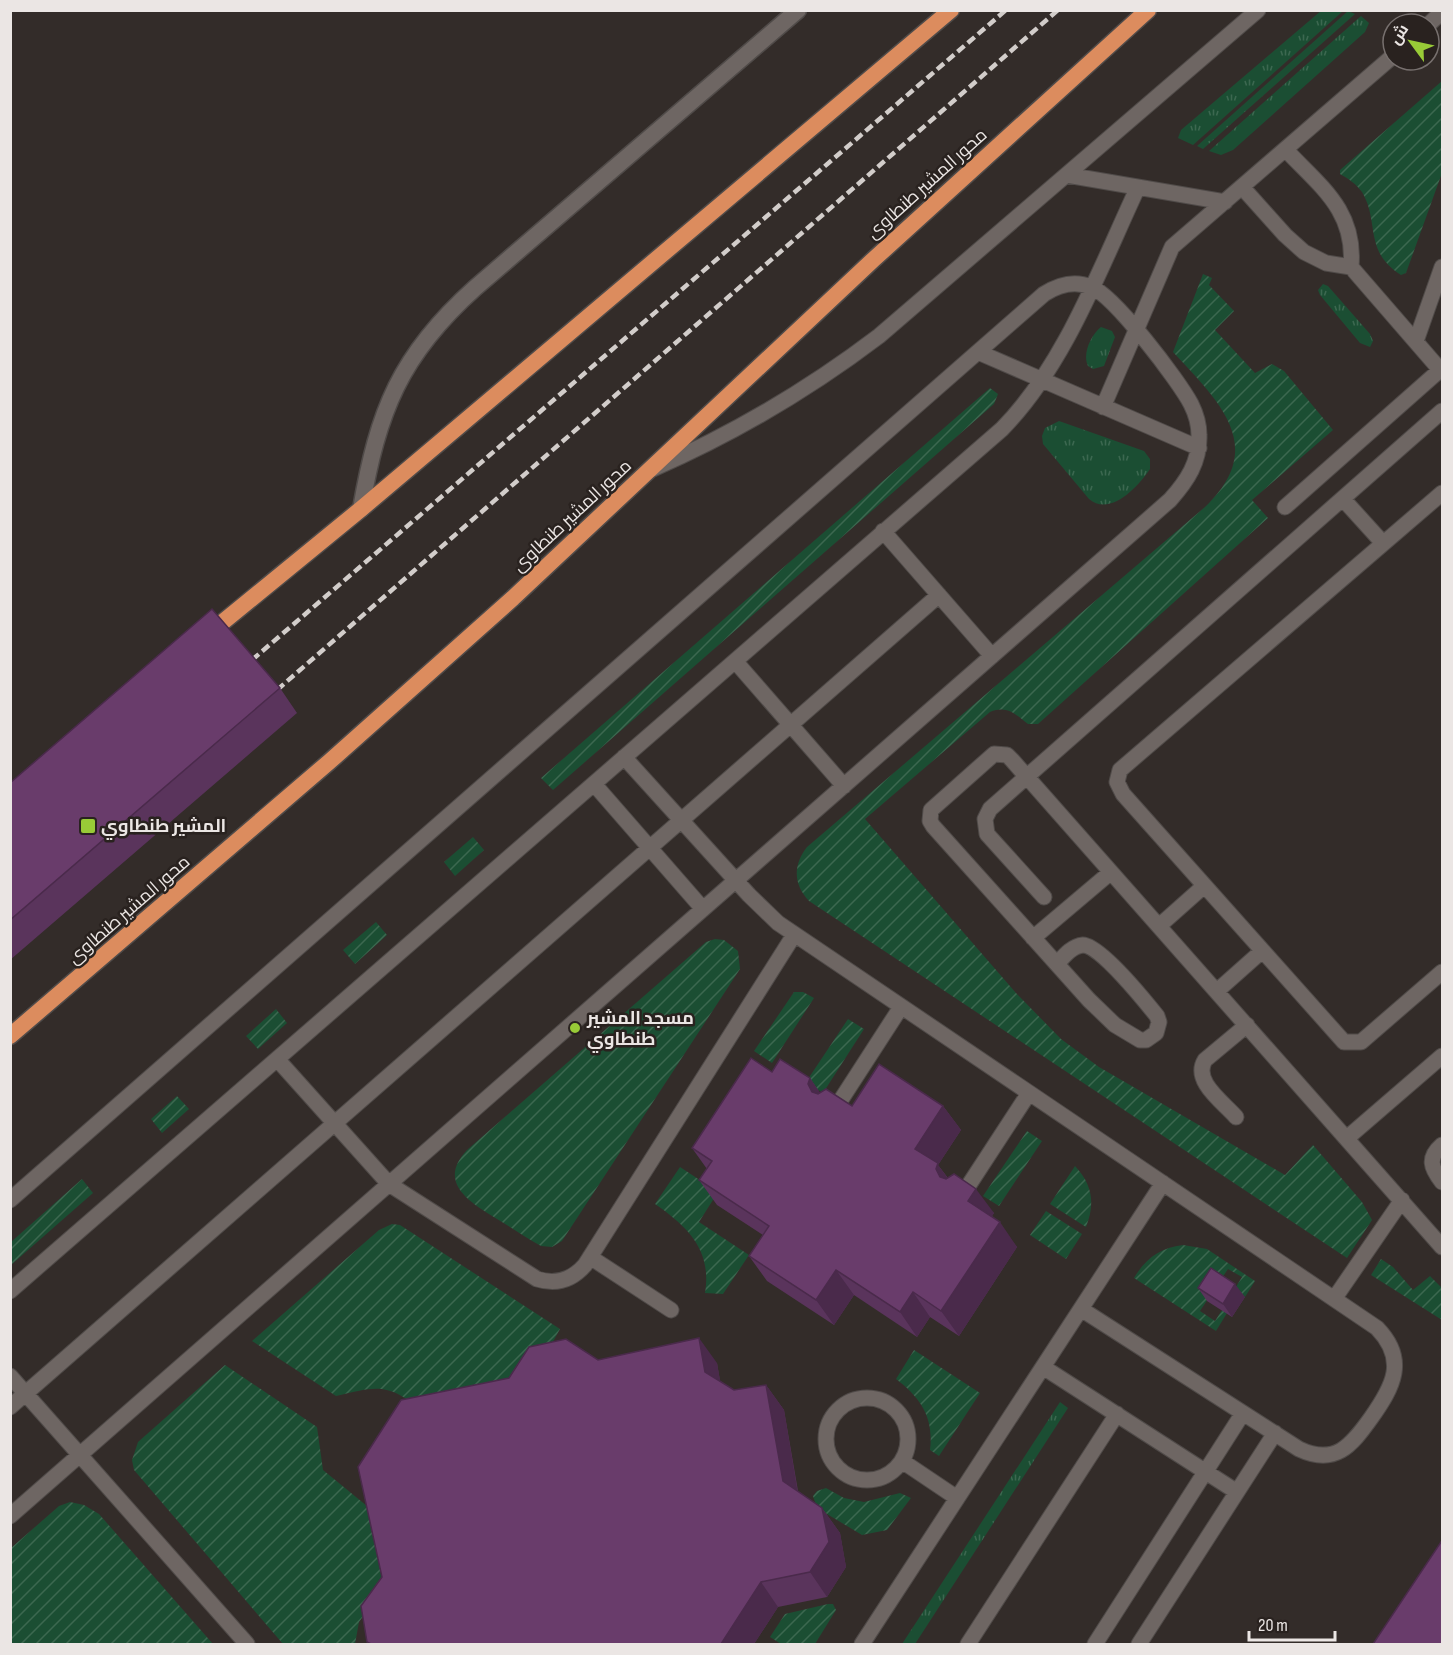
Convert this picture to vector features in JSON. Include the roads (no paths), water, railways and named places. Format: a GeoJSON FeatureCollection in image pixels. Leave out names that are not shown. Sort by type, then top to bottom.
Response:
{"type":"FeatureCollection","features":[{"type":"Feature","properties":{"kind":"highway"},"geometry":{"type":"LineString","coordinates":[[198,642],[361,509],[951,10]]}},
{"type":"Feature","properties":{"kind":"highway","name":"محور المشير طنطاوى"},"geometry":{"type":"LineString","coordinates":[[10,1036],[338,755],[650,470],[873,258],[1148,10]]}},
{"type":"Feature","properties":{"kind":"street"},"geometry":{"type":"LineString","coordinates":[[361,509],[374,442],[389,398],[426,338],[475,288],[798,10]]}},
{"type":"Feature","properties":{"kind":"lane"},"geometry":{"type":"LineString","coordinates":[[650,470],[747,425],[837,368],[879,336],[1258,10]]}},
{"type":"Feature","properties":{"kind":"lane"},"geometry":{"type":"LineString","coordinates":[[1103,406],[1172,247],[1381,67]]}},
{"type":"Feature","properties":{"kind":"lane"},"geometry":{"type":"LineString","coordinates":[[1286,150],[1329,195],[1344,216],[1352,241],[1351,267]]}},
{"type":"Feature","properties":{"kind":"lane"},"geometry":{"type":"LineString","coordinates":[[1067,175],[1225,202]]}},
{"type":"Feature","properties":{"kind":"lane"},"geometry":{"type":"LineString","coordinates":[[10,1291],[1002,429],[1043,380],[1138,187]]}},
{"type":"Feature","properties":{"kind":"lane"},"geometry":{"type":"LineString","coordinates":[[1242,187],[1285,235],[1304,252],[1326,263],[1351,267],[1442,371],[1285,507]]}},
{"type":"Feature","properties":{"kind":"lane"},"geometry":{"type":"LineString","coordinates":[[1416,341],[1443,267]]}},
{"type":"Feature","properties":{"kind":"lane"},"geometry":{"type":"LineString","coordinates":[[10,1200],[1052,289],[1071,284],[1090,286],[1107,295],[1136,329],[1191,404],[1198,426],[1199,448],[1189,477],[1170,500],[10,1516]]}},
{"type":"Feature","properties":{"kind":"lane"},"geometry":{"type":"LineString","coordinates":[[978,352],[1199,448]]}},
{"type":"Feature","properties":{"kind":"lane"},"geometry":{"type":"LineString","coordinates":[[1044,897],[987,834],[984,824],[990,809],[1443,411]]}},
{"type":"Feature","properties":{"kind":"lane"},"geometry":{"type":"LineString","coordinates":[[1443,493],[1382,542],[1120,770],[1117,782],[1119,789],[1340,1039],[1350,1044],[1361,1042],[1443,972]]}},
{"type":"Feature","properties":{"kind":"lane"},"geometry":{"type":"LineString","coordinates":[[1343,499],[1382,542]]}},
{"type":"Feature","properties":{"kind":"lane"},"geometry":{"type":"LineString","coordinates":[[883,531],[992,656]]}},
{"type":"Feature","properties":{"kind":"lane"},"geometry":{"type":"LineString","coordinates":[[10,1407],[939,595]]}},
{"type":"Feature","properties":{"kind":"lane"},"geometry":{"type":"LineString","coordinates":[[735,661],[844,786]]}},
{"type":"Feature","properties":{"kind":"lane"},"geometry":{"type":"LineString","coordinates":[[1056,964],[1074,948],[1081,945],[1096,950],[1157,1016],[1159,1022],[1156,1033],[1146,1040],[1140,1040],[1124,1032],[1097,1009],[1056,964],[933,826],[929,815],[934,807],[994,754],[1007,755],[1401,1200],[1441,1240]]}},
{"type":"Feature","properties":{"kind":"lane"},"geometry":{"type":"LineString","coordinates":[[624,757],[736,881],[763,909],[794,935],[1334,1299],[1385,1336],[1394,1357],[1394,1379],[1389,1390],[1352,1443],[1336,1453],[1317,1455],[1308,1453],[1081,1309]]}},
{"type":"Feature","properties":{"kind":"lane"},"geometry":{"type":"LineString","coordinates":[[594,783],[703,909]]}},
{"type":"Feature","properties":{"kind":"lane"},"geometry":{"type":"LineString","coordinates":[[1033,938],[1110,872]]}},
{"type":"Feature","properties":{"kind":"lane"},"geometry":{"type":"LineString","coordinates":[[1159,926],[1204,886]]}},
{"type":"Feature","properties":{"kind":"lane"},"geometry":{"type":"LineString","coordinates":[[277,1059],[389,1184],[537,1279],[546,1282],[564,1281],[580,1272],[590,1257],[794,935]]}},
{"type":"Feature","properties":{"kind":"lane"},"geometry":{"type":"LineString","coordinates":[[1216,991],[1262,951]]}},
{"type":"Feature","properties":{"kind":"lane"},"geometry":{"type":"LineString","coordinates":[[835,1109],[901,1007]]}},
{"type":"Feature","properties":{"kind":"lane"},"geometry":{"type":"LineString","coordinates":[[1236,1117],[1204,1081],[1201,1066],[1205,1060],[1247,1025]]}},
{"type":"Feature","properties":{"kind":"lane"},"geometry":{"type":"LineString","coordinates":[[1347,1138],[1443,1056]]}},
{"type":"Feature","properties":{"kind":"lane"},"geometry":{"type":"LineString","coordinates":[[963,1194],[1029,1093]]}},
{"type":"Feature","properties":{"kind":"lane"},"geometry":{"type":"LineString","coordinates":[[1443,1145],[1435,1152],[1431,1162],[1435,1173],[1443,1182]]}},
{"type":"Feature","properties":{"kind":"lane"},"geometry":{"type":"LineString","coordinates":[[862,1644],[1163,1183]]}},
{"type":"Feature","properties":{"kind":"lane"},"geometry":{"type":"LineString","coordinates":[[1334,1299],[1401,1200]]}},
{"type":"Feature","properties":{"kind":"lane"},"geometry":{"type":"LineString","coordinates":[[590,1257],[671,1310]]}},
{"type":"Feature","properties":{"kind":"lane"},"geometry":{"type":"LineString","coordinates":[[1043,1367],[1237,1491]]}},
{"type":"Feature","properties":{"kind":"lane"},"geometry":{"type":"LineString","coordinates":[[10,1377],[247,1644]]}},
{"type":"Feature","properties":{"kind":"lane"},"geometry":{"type":"LineString","coordinates":[[862,1398],[885,1401],[902,1416],[907,1426],[909,1438],[902,1461],[895,1470],[873,1479],[862,1479],[840,1470],[828,1450],[828,1427],[833,1416],[850,1401],[862,1398]]}},
{"type":"Feature","properties":{"kind":"lane"},"geometry":{"type":"LineString","coordinates":[[1095,1644],[1243,1413]]}},
{"type":"Feature","properties":{"kind":"lane"},"geometry":{"type":"LineString","coordinates":[[968,1644],[1117,1414]]}},
{"type":"Feature","properties":{"kind":"lane"},"geometry":{"type":"LineString","coordinates":[[1140,1644],[1275,1433]]}},
{"type":"Feature","properties":{"kind":"lane"},"geometry":{"type":"LineString","coordinates":[[902,1461],[957,1498]]}},
{"type":"Feature","properties":{"kind":"railway"},"geometry":{"type":"LineString","coordinates":[[252,660],[1006,10]]}},
{"type":"Feature","properties":{"kind":"railway"},"geometry":{"type":"LineString","coordinates":[[277,690],[1058,10]]}},
{"type":"Feature","properties":{"kind":"place","name":"المشير طنطاوي"},"geometry":{"type":"Point","coordinates":[88,826]}},
{"type":"Feature","properties":{"kind":"place","name":"مسجد المشير طنطاوي"},"geometry":{"type":"Point","coordinates":[575,1028]}}]}
